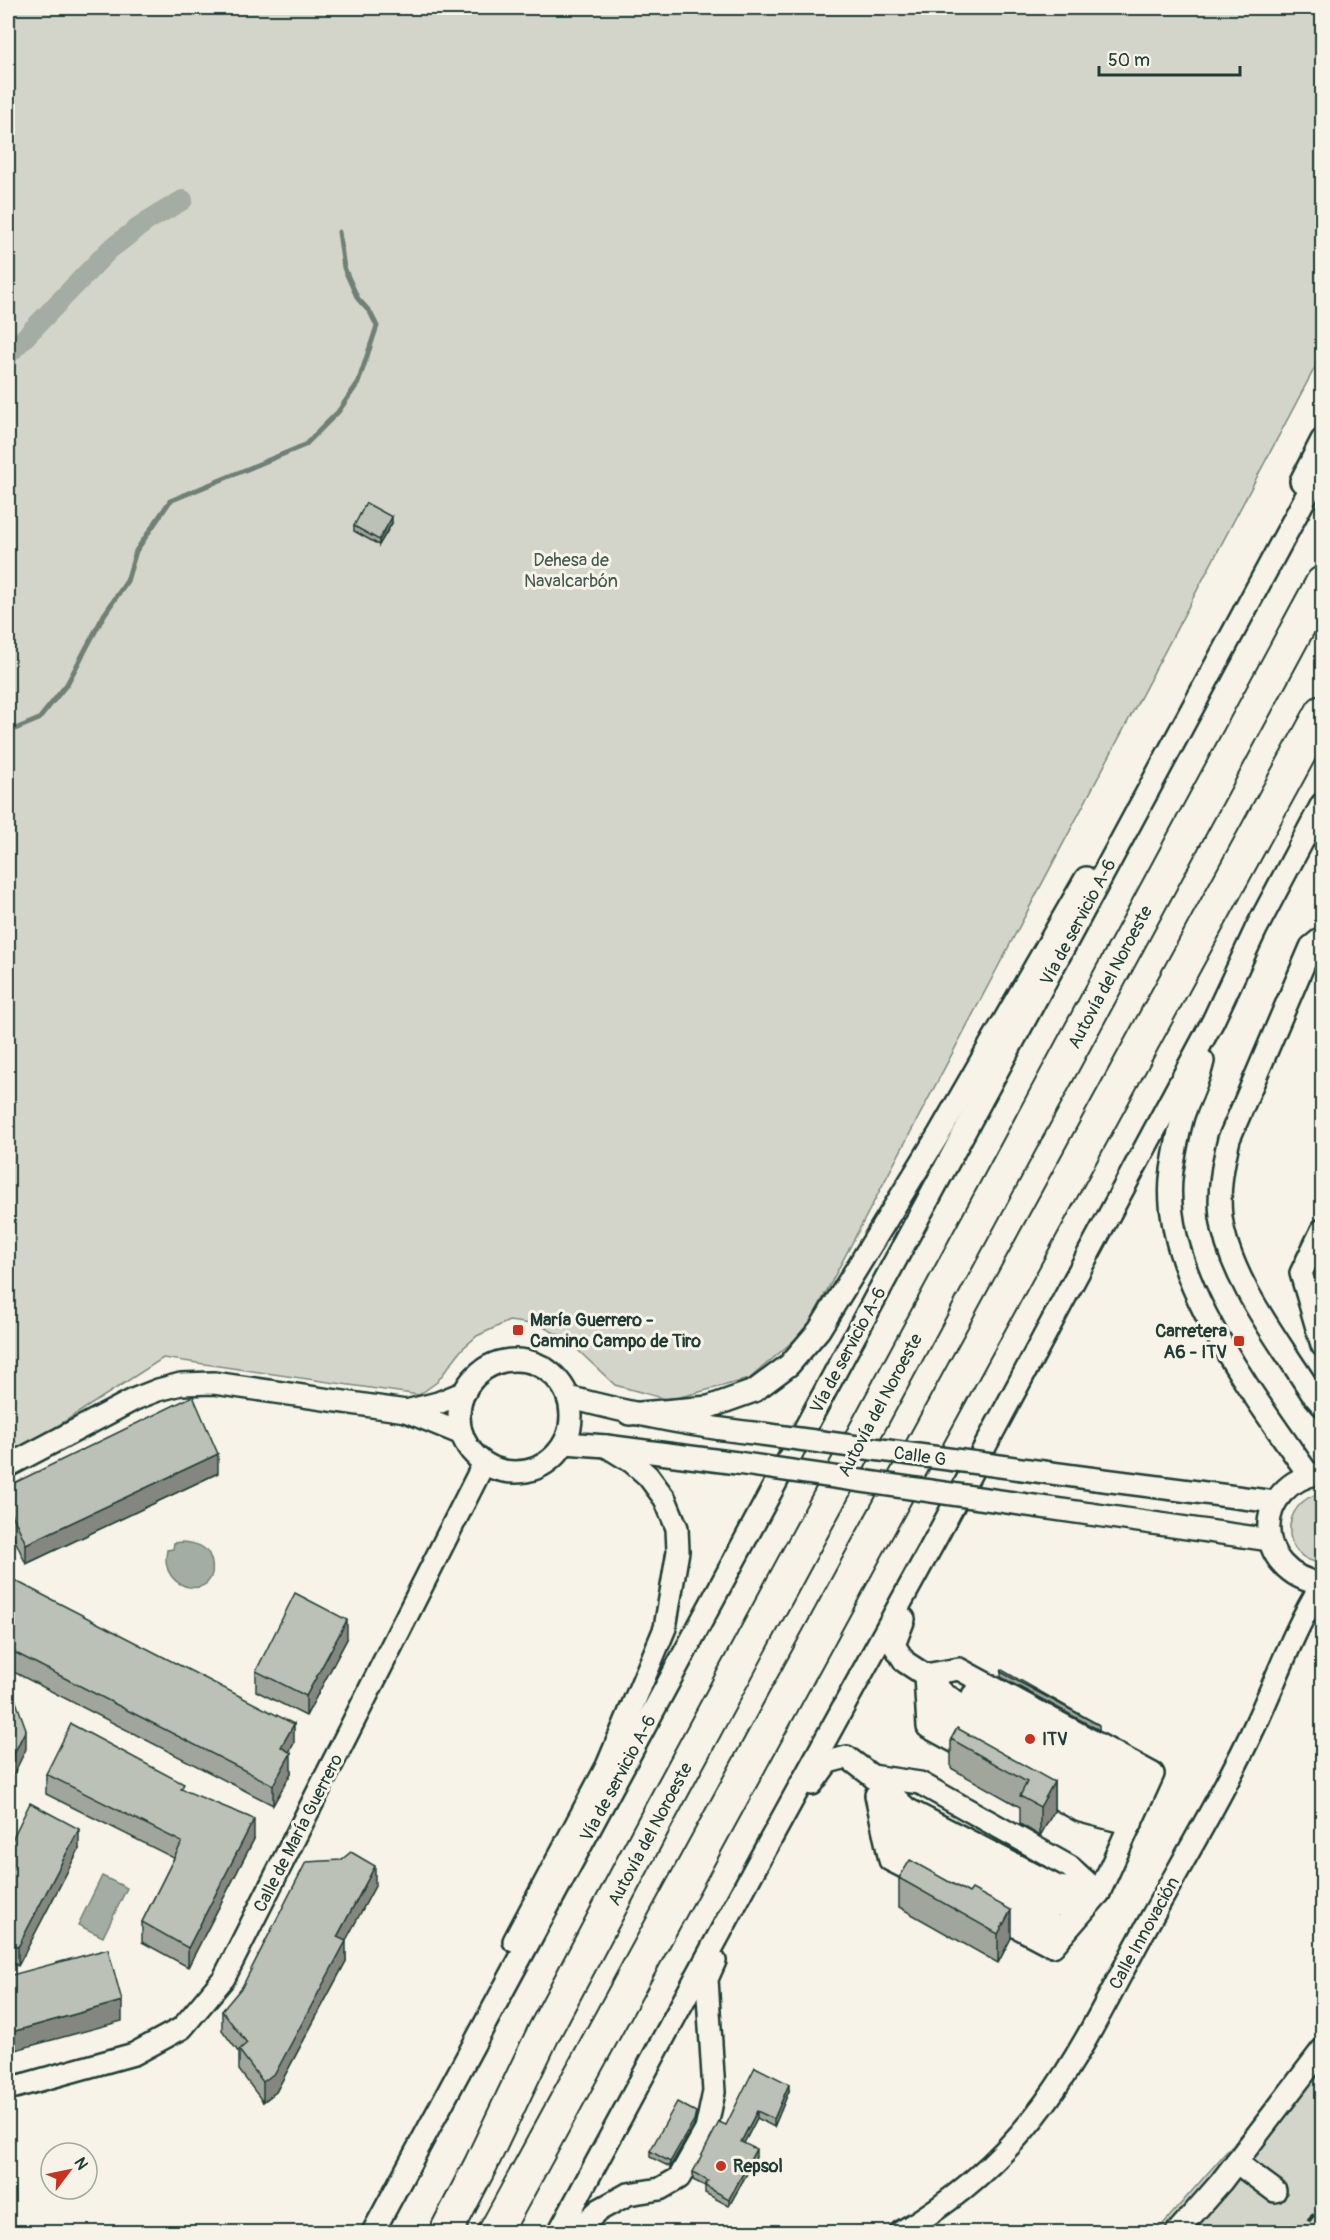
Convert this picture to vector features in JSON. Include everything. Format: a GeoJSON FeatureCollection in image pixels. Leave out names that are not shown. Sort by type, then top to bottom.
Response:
{"type":"FeatureCollection","features":[{"type":"Feature","properties":{"kind":"highway","name":"Autovía del Noroeste"},"geometry":{"type":"LineString","coordinates":[[430,2232],[481,2164],[544,2032],[1323,583]]}},
{"type":"Feature","properties":{"kind":"highway"},"geometry":{"type":"LineString","coordinates":[[495,2232],[1323,711]]}},
{"type":"Feature","properties":{"kind":"street"},"geometry":{"type":"LineString","coordinates":[[629,1414],[709,1407],[754,1392],[789,1365],[819,1330],[939,1134],[1091,868],[1323,440]]}},
{"type":"Feature","properties":{"kind":"street","name":"Vía de servicio A-6"},"geometry":{"type":"LineString","coordinates":[[373,2232],[1323,467]]}},
{"type":"Feature","properties":{"kind":"street"},"geometry":{"type":"LineString","coordinates":[[559,2232],[935,1540],[1213,1021],[1256,929],[1323,804]]}},
{"type":"Feature","properties":{"kind":"street"},"geometry":{"type":"LineString","coordinates":[[1323,938],[1311,947],[1229,1139],[1220,1192],[1221,1217],[1229,1250],[1244,1285],[1311,1392],[1323,1405]]}},
{"type":"Feature","properties":{"kind":"street"},"geometry":{"type":"LineString","coordinates":[[1213,1021],[1202,1068],[1182,1119],[1172,1172],[1172,1215],[1186,1274],[1215,1332],[1316,1474],[1295,1481],[1275,1502],[1269,1520],[1269,1540],[1283,1566],[1294,1576],[1308,1582],[1323,1584]]}},
{"type":"Feature","properties":{"kind":"street"},"geometry":{"type":"LineString","coordinates":[[1323,1230],[1300,1273],[1323,1345]]}},
{"type":"Feature","properties":{"kind":"street"},"geometry":{"type":"LineString","coordinates":[[514,1360],[531,1362],[547,1370],[560,1382],[568,1397],[571,1420],[565,1443],[551,1459],[540,1467],[526,1471],[505,1471],[484,1463],[474,1454],[462,1434],[460,1406],[465,1392],[473,1379],[485,1369],[499,1362],[514,1360]]}},
{"type":"Feature","properties":{"kind":"street"},"geometry":{"type":"LineString","coordinates":[[8,1466],[135,1399],[181,1384],[214,1383],[406,1411],[462,1434]]}},
{"type":"Feature","properties":{"kind":"street"},"geometry":{"type":"LineString","coordinates":[[406,1411],[438,1403],[465,1392]]}},
{"type":"Feature","properties":{"kind":"street","name":"Calle G"},"geometry":{"type":"LineString","coordinates":[[568,1397],[629,1414],[702,1427],[1275,1502]]}},
{"type":"Feature","properties":{"kind":"street","name":"Calle G"},"geometry":{"type":"LineString","coordinates":[[565,1443],[737,1463],[1269,1540]]}},
{"type":"Feature","properties":{"kind":"street"},"geometry":{"type":"LineString","coordinates":[[390,2202],[460,2042],[607,1766],[665,1628],[678,1551],[677,1528],[665,1499],[648,1476],[632,1462],[606,1446]]}},
{"type":"Feature","properties":{"kind":"street","name":"Calle de María Guerrero"},"geometry":{"type":"LineString","coordinates":[[8,2088],[134,2054],[182,2028],[224,1978],[484,1463]]}},
{"type":"Feature","properties":{"kind":"street"},"geometry":{"type":"LineString","coordinates":[[935,1540],[894,1645],[905,1662],[925,1675],[945,1695],[1120,1794],[1131,1824]]}},
{"type":"Feature","properties":{"kind":"street","name":"Calle Innovación"},"geometry":{"type":"LineString","coordinates":[[901,2232],[951,2200],[984,2172],[1045,2103],[1077,2054],[1227,1782],[1258,1719],[1292,1639],[1323,1584]]}},
{"type":"Feature","properties":{"kind":"street"},"geometry":{"type":"LineString","coordinates":[[872,1776],[890,1860],[1053,1946],[1099,1893],[1153,1774],[959,1669],[925,1675]]}},
{"type":"Feature","properties":{"kind":"street"},"geometry":{"type":"LineString","coordinates":[[925,1675],[928,1727],[1081,1811],[1131,1824]]}},
{"type":"Feature","properties":{"kind":"street"},"geometry":{"type":"LineString","coordinates":[[575,2232],[599,2210],[628,2194],[660,2188],[679,2178],[706,2130],[714,2092],[707,1979],[761,1857],[828,1762],[847,1757],[872,1776],[1063,1879],[1099,1893]]}},
{"type":"Feature","properties":{"kind":"street"},"geometry":{"type":"LineString","coordinates":[[872,1776],[900,1824],[1054,1906],[1099,1893]]}},
{"type":"Feature","properties":{"kind":"street"},"geometry":{"type":"LineString","coordinates":[[1178,2232],[1323,2050]]}},
{"type":"Feature","properties":{"kind":"street"},"geometry":{"type":"LineString","coordinates":[[1236,2162],[1275,2192]]}},
{"type":"Feature","properties":{"kind":"green space","name":"Dehesa de Navalcarbón"},"geometry":{"type":"Polygon","coordinates":[[[8,8],[1322,8],[1322,354],[806,1330],[749,1379],[669,1400],[615,1385],[565,1338],[539,1325],[509,1321],[477,1336],[462,1349],[437,1382],[419,1395],[163,1358],[8,1458],[8,8]]]}},
{"type":"Feature","properties":{"kind":"green space"},"geometry":{"type":"Polygon","coordinates":[[[1322,1493],[1322,1563],[1308,1559],[1298,1552],[1292,1542],[1290,1530],[1292,1518],[1298,1507],[1308,1498],[1322,1493]]]}},
{"type":"Feature","properties":{"kind":"green space"},"geometry":{"type":"Polygon","coordinates":[[[1322,2043],[1322,2232],[1156,2232],[1322,2043]]]}},
{"type":"Feature","properties":{"kind":"shaded area"},"geometry":{"type":"Polygon","coordinates":[[[181,1542],[199,1546],[209,1554],[212,1573],[208,1582],[200,1587],[180,1584],[171,1576],[167,1565],[167,1550],[173,1549],[174,1543],[181,1542]]]}},
{"type":"Feature","properties":{"kind":"shaded area"},"geometry":{"type":"Polygon","coordinates":[[[102,1876],[127,1888],[103,1937],[78,1925],[102,1876]]]}},
{"type":"Feature","properties":{"kind":"building"},"geometry":{"type":"Polygon","coordinates":[[[366,503],[392,517],[379,540],[354,526],[366,503]]]}},
{"type":"Feature","properties":{"kind":"building"},"geometry":{"type":"Polygon","coordinates":[[[193,1396],[218,1454],[26,1544],[8,1505],[8,1486],[193,1396]]]}},
{"type":"Feature","properties":{"kind":"building"},"geometry":{"type":"Polygon","coordinates":[[[8,1577],[294,1724],[281,1747],[291,1753],[273,1785],[8,1649],[8,1577]]]}},
{"type":"Feature","properties":{"kind":"building"},"geometry":{"type":"Polygon","coordinates":[[[295,1593],[347,1620],[306,1696],[256,1671],[295,1593]]]}},
{"type":"Feature","properties":{"kind":"building"},"geometry":{"type":"Polygon","coordinates":[[[1002,1670],[1099,1725],[1001,1672],[1002,1670]]]}},
{"type":"Feature","properties":{"kind":"building"},"geometry":{"type":"Polygon","coordinates":[[[8,1693],[14,1696],[26,1729],[8,1766],[8,1693]]]}},
{"type":"Feature","properties":{"kind":"building"},"geometry":{"type":"Polygon","coordinates":[[[71,1724],[184,1784],[181,1789],[254,1819],[188,1948],[142,1922],[182,1842],[46,1774],[71,1724]]]}},
{"type":"Feature","properties":{"kind":"building"},"geometry":{"type":"Polygon","coordinates":[[[957,1728],[1054,1782],[1040,1807],[1020,1796],[1027,1782],[951,1739],[957,1728]]]}},
{"type":"Feature","properties":{"kind":"building"},"geometry":{"type":"Polygon","coordinates":[[[30,1803],[79,1829],[18,1947],[8,1941],[8,1848],[30,1803]]]}},
{"type":"Feature","properties":{"kind":"building"},"geometry":{"type":"Polygon","coordinates":[[[351,1852],[375,1866],[337,1937],[346,1941],[276,2072],[263,2082],[239,2050],[247,2043],[222,2011],[242,1987],[306,1862],[341,1860],[351,1852]]]}},
{"type":"Feature","properties":{"kind":"building"},"geometry":{"type":"Polygon","coordinates":[[[910,1860],[969,1893],[972,1889],[1011,1910],[998,1934],[899,1878],[910,1860]]]}},
{"type":"Feature","properties":{"kind":"building"},"geometry":{"type":"Polygon","coordinates":[[[108,1949],[122,2001],[8,2033],[8,1976],[108,1949]]]}},
{"type":"Feature","properties":{"kind":"building"},"geometry":{"type":"Polygon","coordinates":[[[755,2067],[789,2084],[774,2119],[757,2111],[741,2142],[756,2149],[729,2199],[705,2186],[708,2181],[693,2172],[719,2122],[726,2125],[755,2067]]]}},
{"type":"Feature","properties":{"kind":"building"},"geometry":{"type":"Polygon","coordinates":[[[677,2102],[696,2112],[694,2120],[670,2162],[650,2151],[677,2102]]]}},
{"type":"Feature","properties":{"kind":"waterway"},"geometry":{"type":"LineString","coordinates":[[8,355],[109,250],[147,221],[183,200]]}},
{"type":"Feature","properties":{"kind":"waterway"},"geometry":{"type":"LineString","coordinates":[[8,732],[39,719],[67,684],[104,615],[127,581],[136,551],[170,501],[305,445],[338,412],[358,383],[377,326],[370,312],[358,299],[344,268],[339,232]]}},
{"type":"Feature","properties":{"kind":"railway"},"geometry":{"type":"LineString","coordinates":[[1300,2232],[1322,2203]]}},
{"type":"Feature","properties":{"kind":"place","name":"María Guerrero - Camino Campo de Tiro"},"geometry":{"type":"Point","coordinates":[518,1330]}},
{"type":"Feature","properties":{"kind":"place","name":"Carretera A6 - ITV"},"geometry":{"type":"Point","coordinates":[1239,1341]}},
{"type":"Feature","properties":{"kind":"place","name":"ITV"},"geometry":{"type":"Point","coordinates":[1030,1739]}},
{"type":"Feature","properties":{"kind":"place","name":"Repsol"},"geometry":{"type":"Point","coordinates":[721,2166]}}]}
